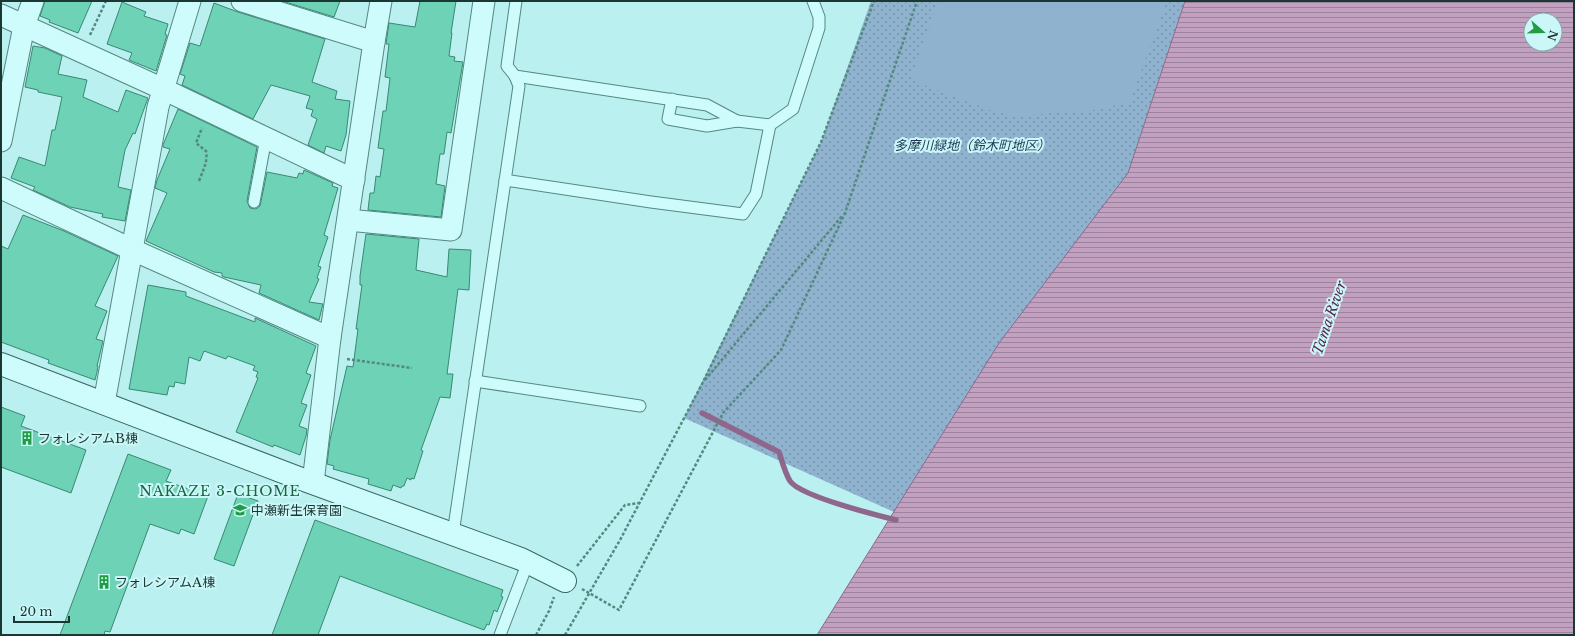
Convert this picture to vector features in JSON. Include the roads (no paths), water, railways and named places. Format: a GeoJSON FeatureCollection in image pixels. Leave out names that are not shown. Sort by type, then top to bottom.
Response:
{"type":"FeatureCollection","features":[{"type":"Feature","properties":{"kind":"street"},"geometry":{"type":"LineString","coordinates":[[1,141],[24,26],[33,1]]}},
{"type":"Feature","properties":{"kind":"street"},"geometry":{"type":"LineString","coordinates":[[104,403],[158,107],[190,1]]}},
{"type":"Feature","properties":{"kind":"street"},"geometry":{"type":"LineString","coordinates":[[242,1],[374,42]]}},
{"type":"Feature","properties":{"kind":"street"},"geometry":{"type":"LineString","coordinates":[[313,483],[329,347],[381,1]]}},
{"type":"Feature","properties":{"kind":"street"},"geometry":{"type":"LineString","coordinates":[[348,220],[451,230],[484,1]]}},
{"type":"Feature","properties":{"kind":"street"},"geometry":{"type":"LineString","coordinates":[[1,15],[82,54],[163,89],[354,180]]}},
{"type":"Feature","properties":{"kind":"street"},"geometry":{"type":"LineString","coordinates":[[1,188],[133,250],[329,347]]}},
{"type":"Feature","properties":{"kind":"street"},"geometry":{"type":"LineString","coordinates":[[1,364],[313,483],[528,562],[560,588]]}},
{"type":"Feature","properties":{"kind":"lane"},"geometry":{"type":"LineString","coordinates":[[453,534],[519,86],[515,76],[507,66],[516,1]]}},
{"type":"Feature","properties":{"kind":"lane"},"geometry":{"type":"LineString","coordinates":[[505,180],[743,214],[756,194],[770,125],[793,108],[798,96],[819,28],[819,17],[813,1]]}},
{"type":"Feature","properties":{"kind":"lane"},"geometry":{"type":"LineString","coordinates":[[515,76],[707,104],[737,121]]}},
{"type":"Feature","properties":{"kind":"lane"},"geometry":{"type":"LineString","coordinates":[[672,99],[668,120],[706,126],[737,121],[770,125]]}},
{"type":"Feature","properties":{"kind":"lane"},"geometry":{"type":"LineString","coordinates":[[254,202],[266,138]]}},
{"type":"Feature","properties":{"kind":"lane"},"geometry":{"type":"LineString","coordinates":[[475,381],[640,406]]}},
{"type":"Feature","properties":{"kind":"lane"},"geometry":{"type":"LineString","coordinates":[[500,635],[528,562]]}},
{"type":"Feature","properties":{"kind":"water","name":"Tama River"},"geometry":{"type":"Polygon","coordinates":[[[1185,1],[1574,1],[1574,635],[817,635],[999,343],[1128,173],[1185,1]]]}},
{"type":"Feature","properties":{"kind":"waterway"},"geometry":{"type":"LineString","coordinates":[[702,413],[779,452],[788,478],[797,487],[823,499],[896,520]]}},
{"type":"Feature","properties":{"kind":"place","name":"フォレシアムB棟"},"geometry":{"type":"Point","coordinates":[27,438]}},
{"type":"Feature","properties":{"kind":"place","name":"中瀬新生保育園"},"geometry":{"type":"Point","coordinates":[240,510]}},
{"type":"Feature","properties":{"kind":"place","name":"フォレシアムA棟"},"geometry":{"type":"Point","coordinates":[104,582]}},
{"type":"Feature","properties":{"kind":"district","name":"NAKAZE 3-CHOME"},"geometry":{"type":"Point","coordinates":[220,491]}},
{"type":"Feature","properties":{"kind":"park label","name":"多摩川緑地（鈴木町地区）"},"geometry":{"type":"Point","coordinates":[972,145]}}]}
